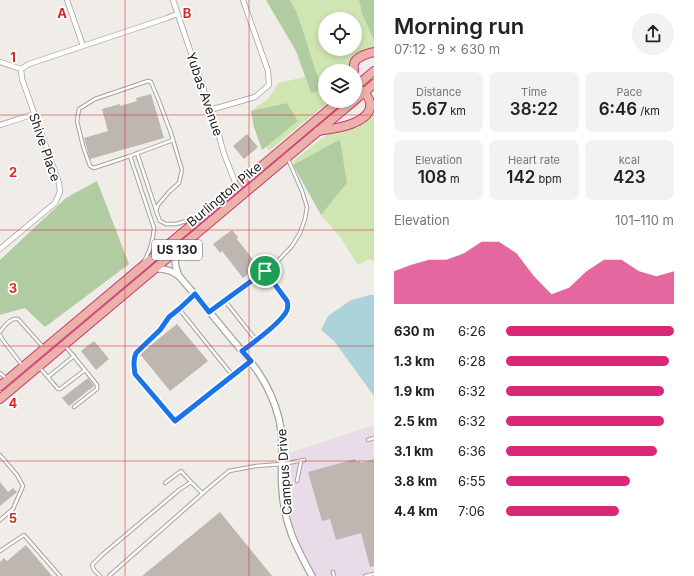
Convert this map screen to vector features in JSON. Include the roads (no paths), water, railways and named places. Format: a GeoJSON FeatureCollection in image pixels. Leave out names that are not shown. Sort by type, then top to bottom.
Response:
{"type":"FeatureCollection","features":[{"type":"Feature","properties":{"kind":"highway"},"geometry":{"type":"LineString","coordinates":[[354,64],[362,55],[374,52]]}},
{"type":"Feature","properties":{"kind":"highway"},"geometry":{"type":"LineString","coordinates":[[362,82],[374,71]]}},
{"type":"Feature","properties":{"kind":"highway"},"geometry":{"type":"LineString","coordinates":[[317,132],[352,123],[365,117],[371,109],[369,88]]}},
{"type":"Feature","properties":{"kind":"highway","name":"Burlington Pike"},"geometry":{"type":"LineString","coordinates":[[0,386],[331,108]]}},
{"type":"Feature","properties":{"kind":"highway","name":"Burlington Pike"},"geometry":{"type":"LineString","coordinates":[[0,399],[345,108]]}},
{"type":"Feature","properties":{"kind":"street"},"geometry":{"type":"LineString","coordinates":[[67,0],[83,46]]}},
{"type":"Feature","properties":{"kind":"street","name":"Yubas Avenue"},"geometry":{"type":"LineString","coordinates":[[172,0],[203,85],[224,154],[237,187]]}},
{"type":"Feature","properties":{"kind":"street"},"geometry":{"type":"LineString","coordinates":[[210,110],[255,98],[269,85],[268,71],[243,0]]}},
{"type":"Feature","properties":{"kind":"street"},"geometry":{"type":"LineString","coordinates":[[0,62],[21,69],[29,64],[177,14]]}},
{"type":"Feature","properties":{"kind":"street","name":"Shive Place"},"geometry":{"type":"LineString","coordinates":[[0,249],[55,204],[60,192],[59,183],[22,79],[21,69]]}},
{"type":"Feature","properties":{"kind":"street"},"geometry":{"type":"LineString","coordinates":[[0,125],[34,114]]}},
{"type":"Feature","properties":{"kind":"street","name":"Campus Drive"},"geometry":{"type":"LineString","coordinates":[[178,248],[175,262],[176,269],[180,276],[251,361],[269,389],[280,420],[284,508],[288,524],[298,550],[312,576]]}},
{"type":"Feature","properties":{"kind":"street","name":"Campus Drive"},"geometry":{"type":"LineString","coordinates":[[154,269],[166,269],[180,276]]}},
{"type":"Feature","properties":{"kind":"lane"},"geometry":{"type":"LineString","coordinates":[[156,211],[158,205],[179,183],[182,170],[173,140],[151,82],[148,81],[95,99],[79,109],[77,121],[83,146],[90,166],[94,168],[173,140]]}},
{"type":"Feature","properties":{"kind":"lane"},"geometry":{"type":"LineString","coordinates":[[137,153],[160,221],[166,224],[176,224],[190,221],[206,213]]}},
{"type":"Feature","properties":{"kind":"lane"},"geometry":{"type":"LineString","coordinates":[[130,156],[154,228],[153,241],[149,253],[139,270]]}},
{"type":"Feature","properties":{"kind":"lane"},"geometry":{"type":"LineString","coordinates":[[209,312],[274,265],[292,246],[300,233],[307,207],[302,191],[287,157]]}},
{"type":"Feature","properties":{"kind":"lane"},"geometry":{"type":"LineString","coordinates":[[242,351],[278,322],[285,315],[288,306],[287,301],[265,271]]}},
{"type":"Feature","properties":{"kind":"lane"},"geometry":{"type":"LineString","coordinates":[[195,294],[169,317],[160,330],[136,353],[134,358],[135,374],[175,421],[251,361]]}},
{"type":"Feature","properties":{"kind":"lane"},"geometry":{"type":"LineString","coordinates":[[225,301],[256,340]]}},
{"type":"Feature","properties":{"kind":"lane"},"geometry":{"type":"LineString","coordinates":[[179,309],[233,376]]}},
{"type":"Feature","properties":{"kind":"lane"},"geometry":{"type":"LineString","coordinates":[[0,332],[11,320],[18,318],[44,348]]}},
{"type":"Feature","properties":{"kind":"lane"},"geometry":{"type":"LineString","coordinates":[[0,335],[23,366]]}},
{"type":"Feature","properties":{"kind":"lane"},"geometry":{"type":"LineString","coordinates":[[64,345],[97,385],[97,389],[74,407]]}},
{"type":"Feature","properties":{"kind":"lane"},"geometry":{"type":"LineString","coordinates":[[48,377],[74,356]]}},
{"type":"Feature","properties":{"kind":"lane"},"geometry":{"type":"LineString","coordinates":[[38,366],[58,389],[85,370]]}},
{"type":"Feature","properties":{"kind":"lane"},"geometry":{"type":"LineString","coordinates":[[0,373],[8,379]]}},
{"type":"Feature","properties":{"kind":"lane"},"geometry":{"type":"LineString","coordinates":[[368,440],[374,438]]}},
{"type":"Feature","properties":{"kind":"lane"},"geometry":{"type":"LineString","coordinates":[[0,455],[23,486],[13,509],[0,520]]}},
{"type":"Feature","properties":{"kind":"lane"},"geometry":{"type":"LineString","coordinates":[[109,576],[202,493],[230,471],[256,466],[303,461],[297,481]]}},
{"type":"Feature","properties":{"kind":"lane"},"geometry":{"type":"LineString","coordinates":[[165,484],[181,471],[202,493]]}},
{"type":"Feature","properties":{"kind":"lane"},"geometry":{"type":"LineString","coordinates":[[100,576],[94,570],[92,565],[96,560],[179,490],[191,482]]}},
{"type":"Feature","properties":{"kind":"lane"},"geometry":{"type":"LineString","coordinates":[[0,551],[24,535],[60,576]]}},
{"type":"Feature","properties":{"kind":"lane"},"geometry":{"type":"LineString","coordinates":[[333,572],[334,576]]}},
{"type":"Feature","properties":{"kind":"lane"},"geometry":{"type":"LineString","coordinates":[[365,576],[374,574]]}},
{"type":"Feature","properties":{"kind":"water"},"geometry":{"type":"Polygon","coordinates":[[[374,295],[374,396],[334,341],[321,330],[328,316],[351,300],[374,295]]]}}]}
